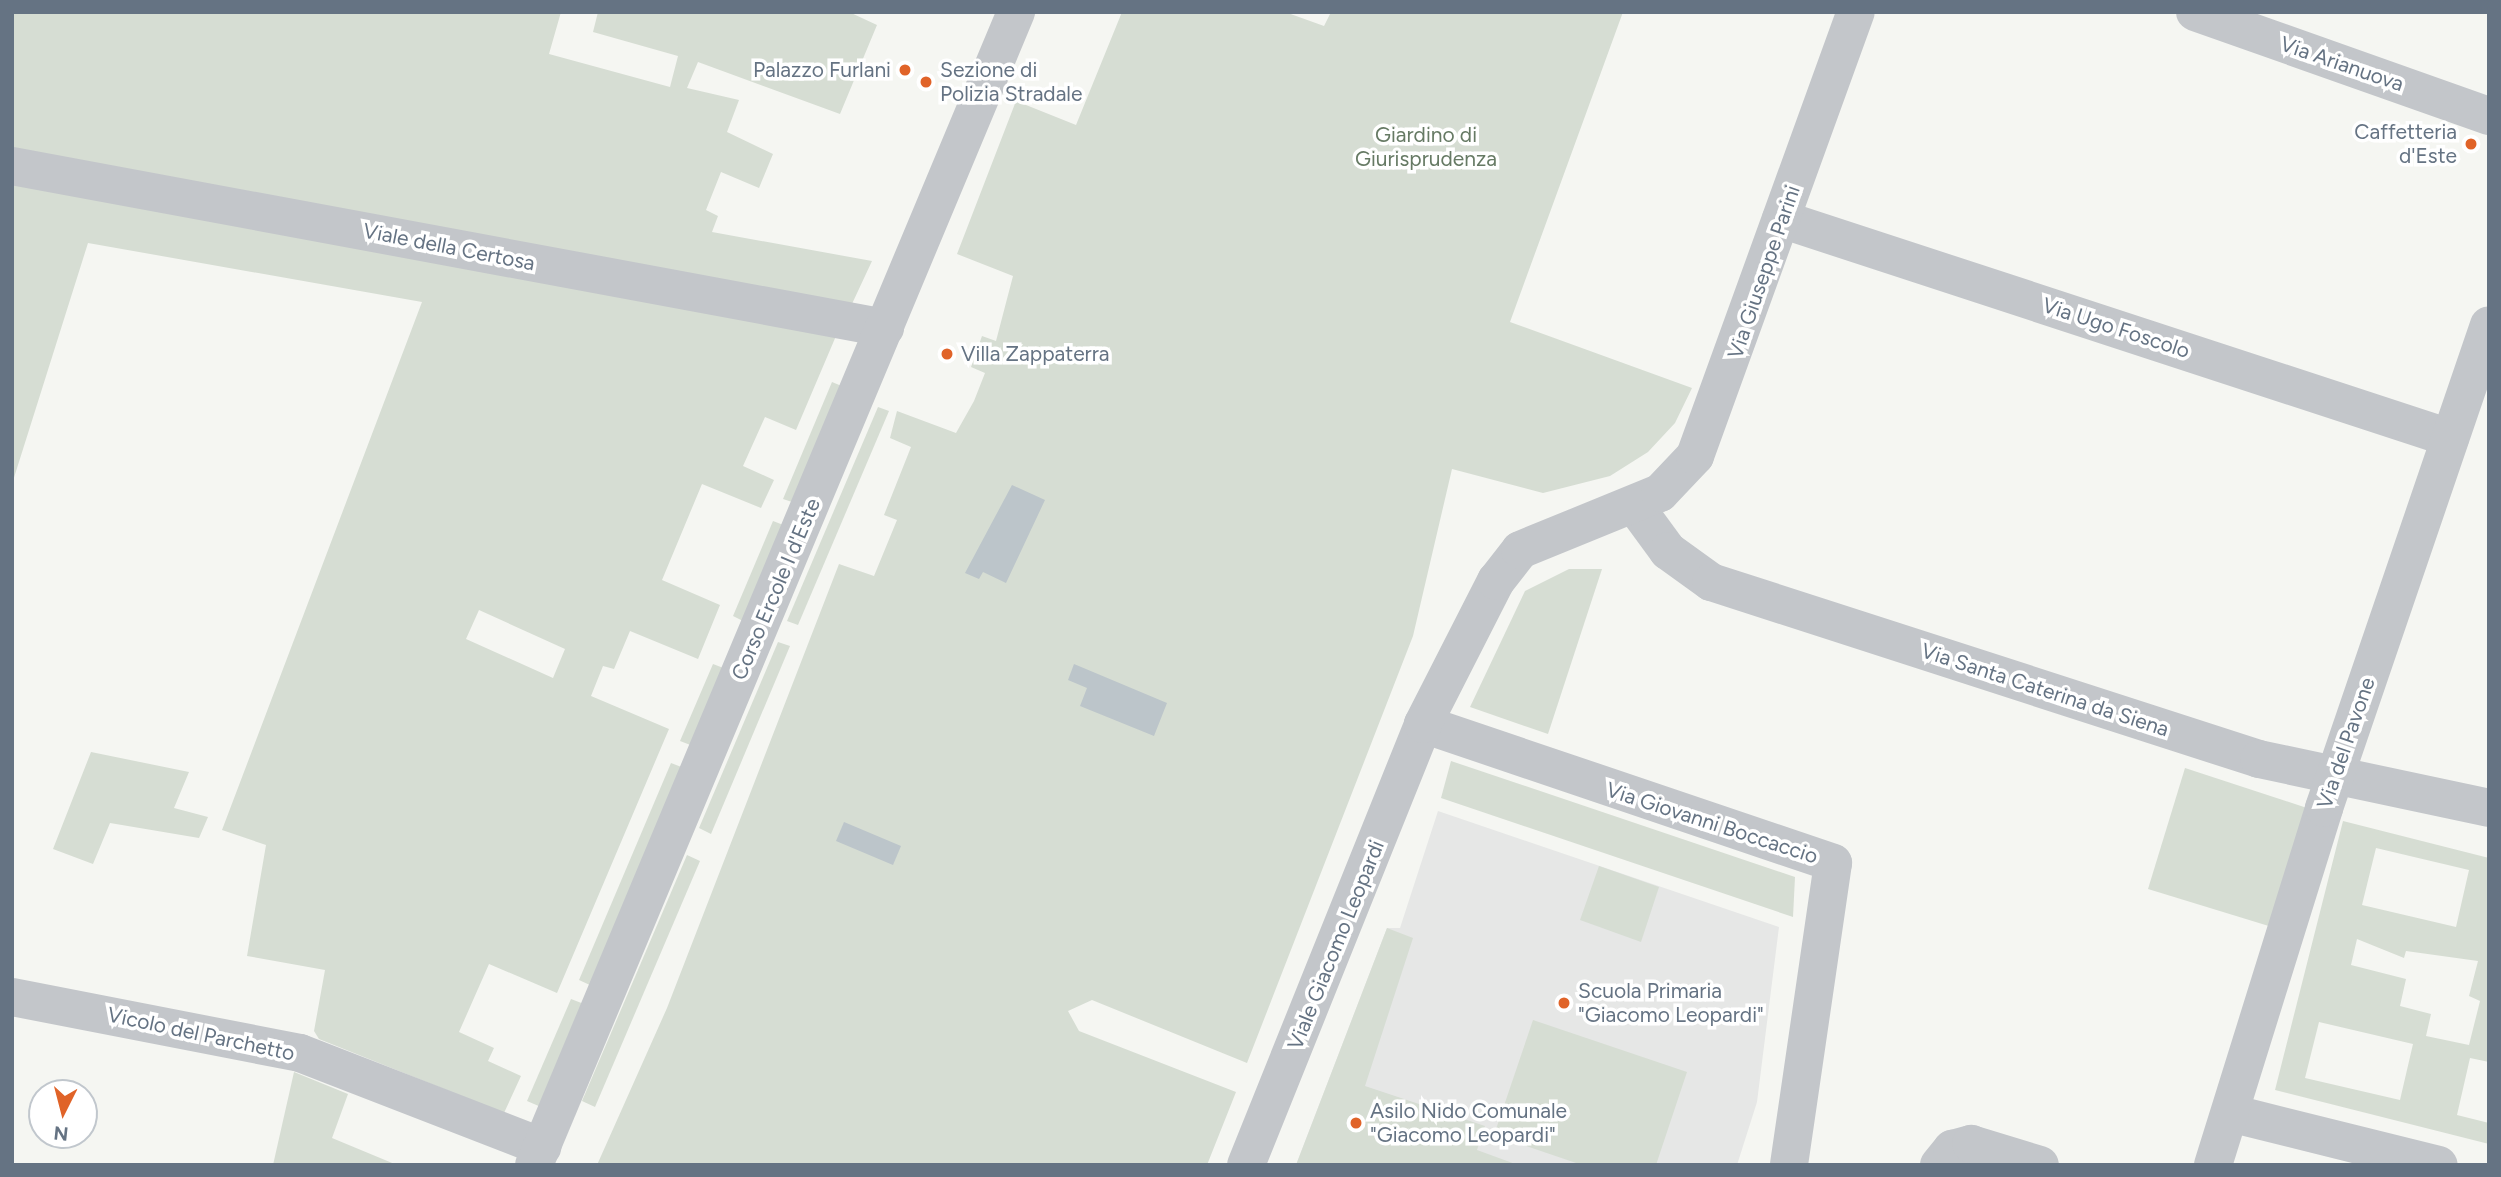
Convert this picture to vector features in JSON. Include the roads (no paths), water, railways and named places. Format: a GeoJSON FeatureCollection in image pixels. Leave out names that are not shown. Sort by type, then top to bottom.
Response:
{"type":"FeatureCollection","features":[{"type":"Feature","properties":{"kind":"street","name":"Corso Ercole I d'Este"},"geometry":{"type":"LineString","coordinates":[[538,1156],[1016,12]]}},
{"type":"Feature","properties":{"kind":"street","name":"Via Giuseppe Parini"},"geometry":{"type":"LineString","coordinates":[[1423,724],[1511,559],[1533,543],[1635,506],[1677,479],[1695,456],[1856,12]]}},
{"type":"Feature","properties":{"kind":"street","name":"Via Arianuova"},"geometry":{"type":"LineString","coordinates":[[2195,12],[2489,116]]}},
{"type":"Feature","properties":{"kind":"street","name":"Viale della Certosa"},"geometry":{"type":"LineString","coordinates":[[12,166],[885,328]]}},
{"type":"Feature","properties":{"kind":"street","name":"Via Ugo Foscolo"},"geometry":{"type":"LineString","coordinates":[[1781,219],[2450,438]]}},
{"type":"Feature","properties":{"kind":"street","name":"Via del Pavone"},"geometry":{"type":"LineString","coordinates":[[2213,1165],[2337,771],[2489,325]]}},
{"type":"Feature","properties":{"kind":"street","name":"Via Santa Caterina da Siena"},"geometry":{"type":"LineString","coordinates":[[1635,506],[1668,551],[1711,582],[2259,759],[2337,771],[2489,808]]}},
{"type":"Feature","properties":{"kind":"street","name":"Viale Giacomo Leopardi"},"geometry":{"type":"LineString","coordinates":[[1246,1165],[1423,724]]}},
{"type":"Feature","properties":{"kind":"street","name":"Via Giovanni Boccaccio"},"geometry":{"type":"LineString","coordinates":[[1423,724],[1833,863],[1789,1165]]}},
{"type":"Feature","properties":{"kind":"street","name":"Vicolo del Parchetto"},"geometry":{"type":"LineString","coordinates":[[12,997],[300,1053],[538,1156]]}},
{"type":"Feature","properties":{"kind":"street"},"geometry":{"type":"LineString","coordinates":[[2230,1113],[2439,1165]]}},
{"type":"Feature","properties":{"kind":"street"},"geometry":{"type":"LineString","coordinates":[[1939,1165],[1951,1149],[1971,1144],[2040,1165]]}},
{"type":"Feature","properties":{"kind":"place","name":"Palazzo Furlani"},"geometry":{"type":"Point","coordinates":[905,70]}},
{"type":"Feature","properties":{"kind":"place","name":"Sezione di Polizia Stradale"},"geometry":{"type":"Point","coordinates":[926,82]}},
{"type":"Feature","properties":{"kind":"place","name":"Caffetteria d'Este"},"geometry":{"type":"Point","coordinates":[2471,144]}},
{"type":"Feature","properties":{"kind":"place","name":"Villa Zappaterra"},"geometry":{"type":"Point","coordinates":[947,354]}},
{"type":"Feature","properties":{"kind":"place","name":"Scuola Primaria \"Giacomo Leopardi\""},"geometry":{"type":"Point","coordinates":[1564,1003]}},
{"type":"Feature","properties":{"kind":"place","name":"Asilo Nido Comunale \"Giacomo Leopardi\""},"geometry":{"type":"Point","coordinates":[1356,1123]}},
{"type":"Feature","properties":{"kind":"park label","name":"Giardino di Giurisprudenza"},"geometry":{"type":"Point","coordinates":[1426,147]}}]}
